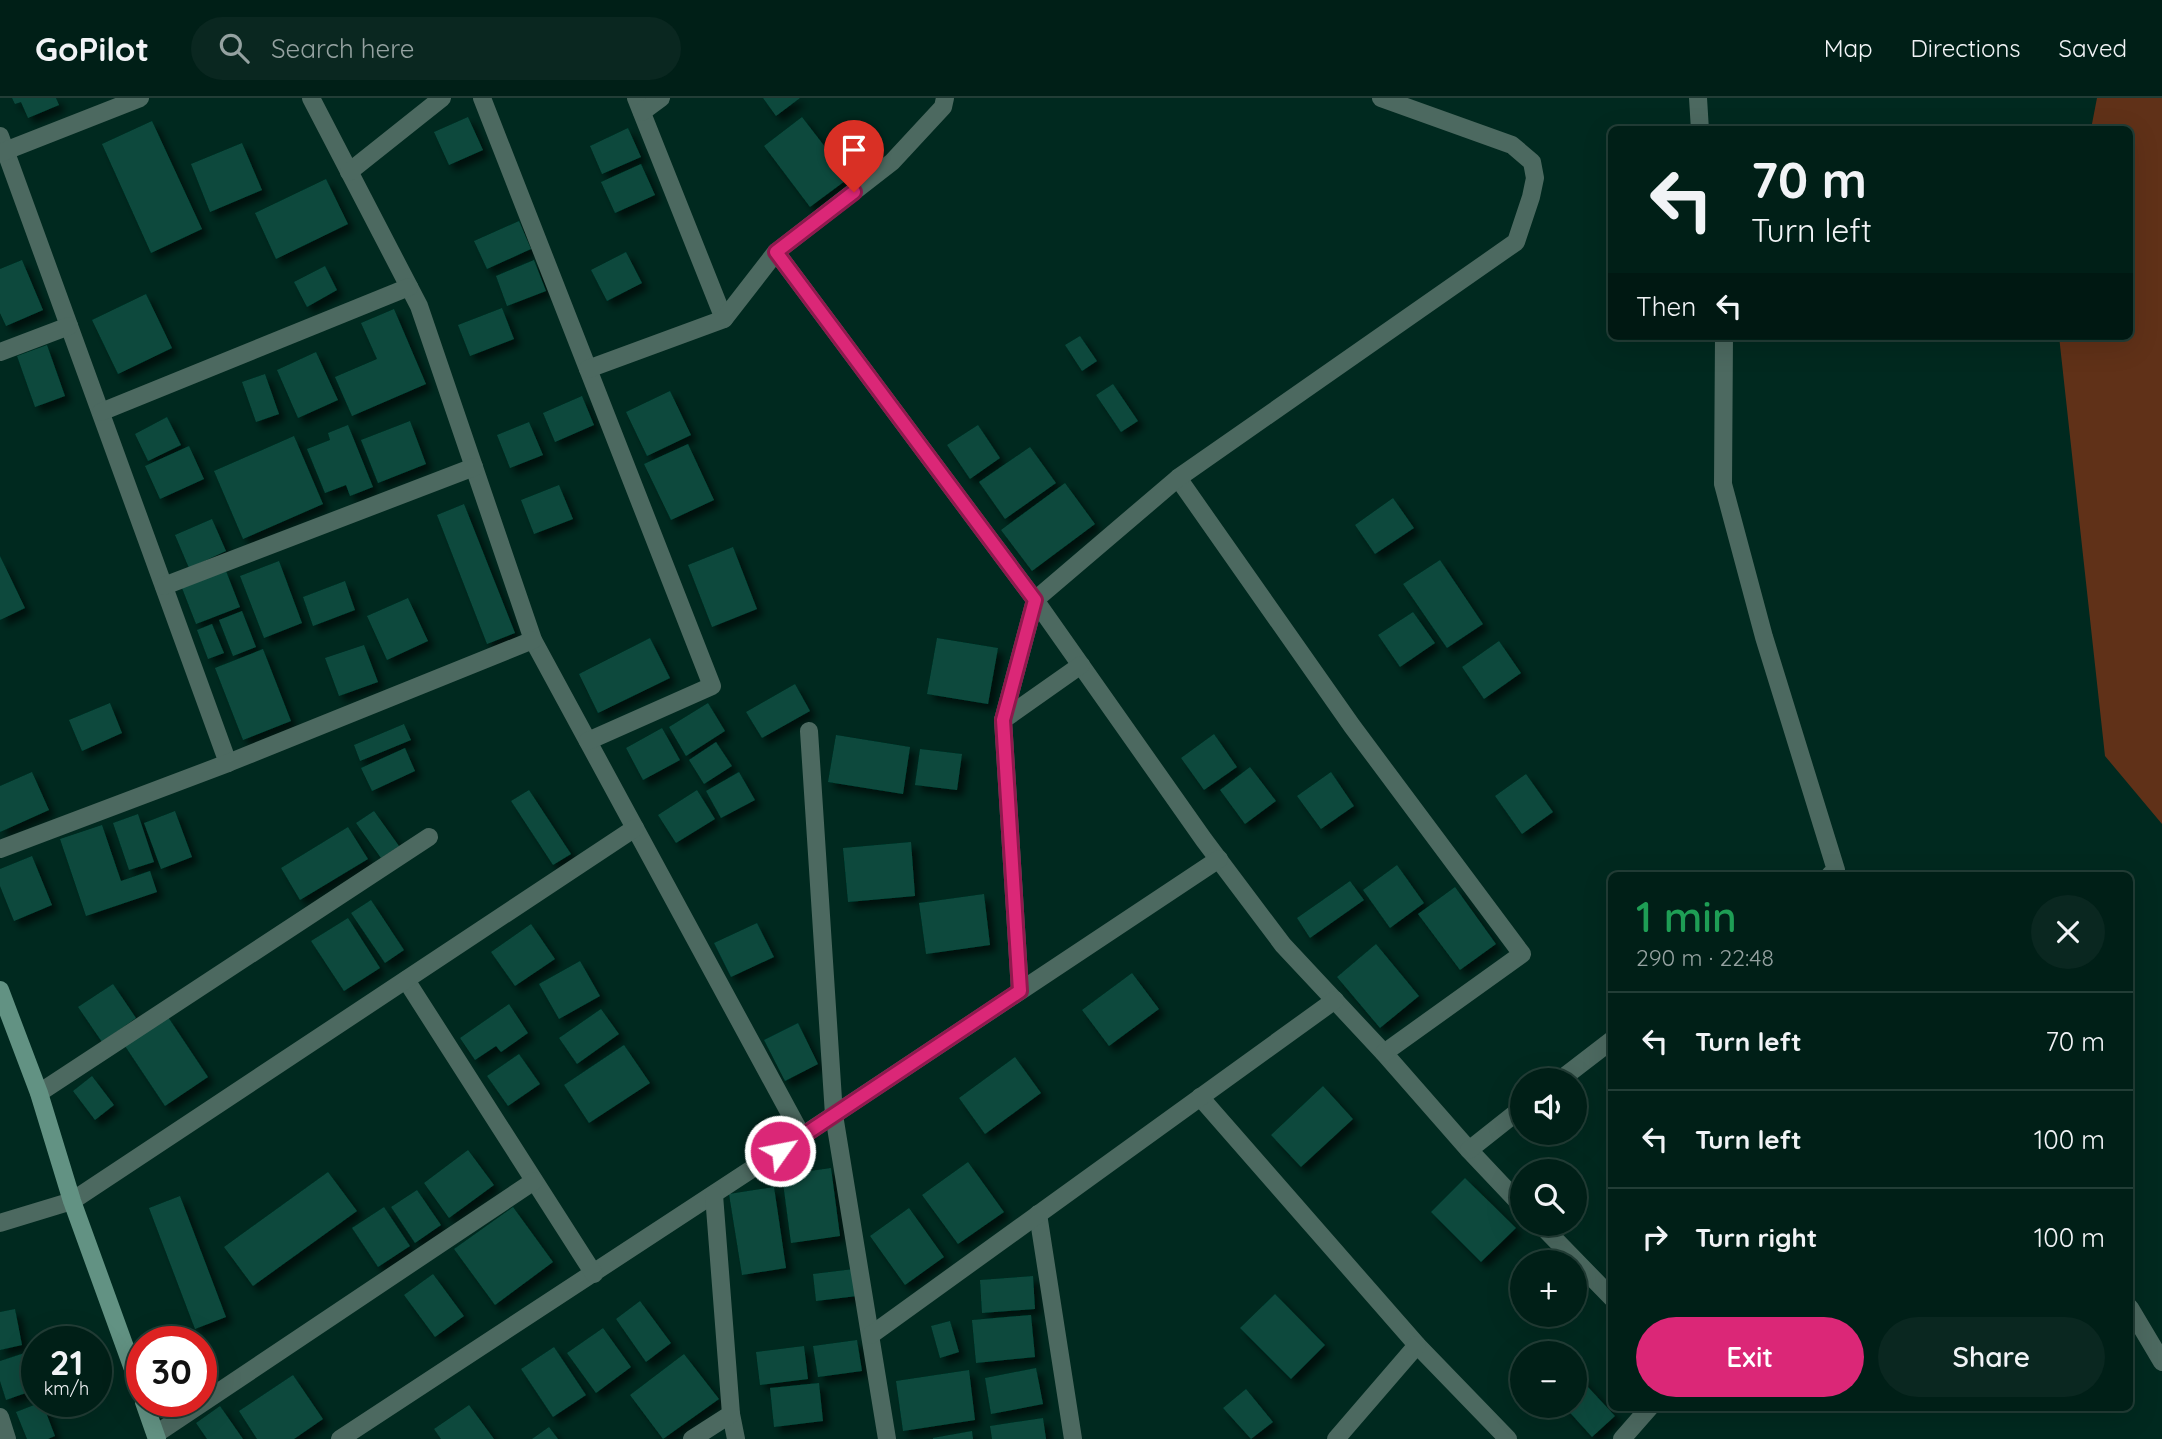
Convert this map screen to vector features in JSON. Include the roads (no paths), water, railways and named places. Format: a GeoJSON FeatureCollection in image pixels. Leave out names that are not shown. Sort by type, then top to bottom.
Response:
{"type":"FeatureCollection","features":[{"type":"Feature","properties":{"kind":"main road"},"geometry":{"type":"LineString","coordinates":[[0,990],[40,1093],[72,1200],[126,1350]]}},
{"type":"Feature","properties":{"kind":"main road"},"geometry":{"type":"LineString","coordinates":[[150,1417],[157,1436]]}},
{"type":"Feature","properties":{"kind":"street"},"geometry":{"type":"LineString","coordinates":[[140,98],[2,146],[228,763]]}},
{"type":"Feature","properties":{"kind":"street"},"geometry":{"type":"LineString","coordinates":[[311,98],[419,306],[533,640],[802,1136]]}},
{"type":"Feature","properties":{"kind":"street"},"geometry":{"type":"LineString","coordinates":[[349,172],[442,98]]}},
{"type":"Feature","properties":{"kind":"street"},"geometry":{"type":"LineString","coordinates":[[482,98],[712,687],[588,741]]}},
{"type":"Feature","properties":{"kind":"street"},"geometry":{"type":"LineString","coordinates":[[661,98],[639,105],[724,319]]}},
{"type":"Feature","properties":{"kind":"street"},"geometry":{"type":"LineString","coordinates":[[588,369],[724,319],[776,252],[892,162],[943,107],[945,98]]}},
{"type":"Feature","properties":{"kind":"street"},"geometry":{"type":"LineString","coordinates":[[1020,991],[1003,720],[1035,600],[1178,478],[1516,242],[1535,178],[1532,162],[1512,145],[1381,98]]}},
{"type":"Feature","properties":{"kind":"street"},"geometry":{"type":"LineString","coordinates":[[1699,98],[1700,126]]}},
{"type":"Feature","properties":{"kind":"street"},"geometry":{"type":"LineString","coordinates":[[776,252],[1035,600],[1283,945],[1510,1193]]}},
{"type":"Feature","properties":{"kind":"street"},"geometry":{"type":"LineString","coordinates":[[101,412],[409,286]]}},
{"type":"Feature","properties":{"kind":"street"},"geometry":{"type":"LineString","coordinates":[[0,352],[69,326]]}},
{"type":"Feature","properties":{"kind":"street"},"geometry":{"type":"LineString","coordinates":[[1724,340],[1723,484],[1764,637],[1836,870],[1834,872]]}},
{"type":"Feature","properties":{"kind":"street"},"geometry":{"type":"LineString","coordinates":[[164,586],[474,467]]}},
{"type":"Feature","properties":{"kind":"street"},"geometry":{"type":"LineString","coordinates":[[1178,478],[1352,726],[1522,954],[1384,1053]]}},
{"type":"Feature","properties":{"kind":"street"},"geometry":{"type":"LineString","coordinates":[[0,849],[228,763],[533,640]]}},
{"type":"Feature","properties":{"kind":"street"},"geometry":{"type":"LineString","coordinates":[[1003,720],[1081,665]]}},
{"type":"Feature","properties":{"kind":"street"},"geometry":{"type":"LineString","coordinates":[[809,730],[834,1115],[887,1439]]}},
{"type":"Feature","properties":{"kind":"street"},"geometry":{"type":"LineString","coordinates":[[0,1223],[72,1200],[635,828]]}},
{"type":"Feature","properties":{"kind":"street"},"geometry":{"type":"LineString","coordinates":[[40,1093],[429,837]]}},
{"type":"Feature","properties":{"kind":"street"},"geometry":{"type":"LineString","coordinates":[[340,1439],[714,1195],[1219,859]]}},
{"type":"Feature","properties":{"kind":"street"},"geometry":{"type":"LineString","coordinates":[[406,980],[594,1274]]}},
{"type":"Feature","properties":{"kind":"street"},"geometry":{"type":"LineString","coordinates":[[871,1335],[1335,1000]]}},
{"type":"Feature","properties":{"kind":"street"},"geometry":{"type":"LineString","coordinates":[[1576,1068],[1608,1043]]}},
{"type":"Feature","properties":{"kind":"street"},"geometry":{"type":"LineString","coordinates":[[1200,1097],[1417,1345],[1508,1439]]}},
{"type":"Feature","properties":{"kind":"street"},"geometry":{"type":"LineString","coordinates":[[1469,1150],[1510,1118]]}},
{"type":"Feature","properties":{"kind":"street"},"geometry":{"type":"LineString","coordinates":[[157,1436],[534,1181]]}},
{"type":"Feature","properties":{"kind":"street"},"geometry":{"type":"LineString","coordinates":[[714,1195],[736,1439]]}},
{"type":"Feature","properties":{"kind":"street"},"geometry":{"type":"LineString","coordinates":[[1038,1214],[1073,1439]]}},
{"type":"Feature","properties":{"kind":"street"},"geometry":{"type":"LineString","coordinates":[[1552,1236],[1608,1294]]}},
{"type":"Feature","properties":{"kind":"street"},"geometry":{"type":"LineString","coordinates":[[2133,1313],[2162,1362]]}},
{"type":"Feature","properties":{"kind":"street"},"geometry":{"type":"LineString","coordinates":[[1338,1438],[1417,1345]]}},
{"type":"Feature","properties":{"kind":"street"},"geometry":{"type":"LineString","coordinates":[[1622,1439],[1646,1411]]}},
{"type":"Feature","properties":{"kind":"street"},"geometry":{"type":"LineString","coordinates":[[692,1439],[732,1414]]}},
{"type":"Feature","properties":{"kind":"street"},"geometry":{"type":"LineString","coordinates":[[0,1417],[7,1439]]}}]}
